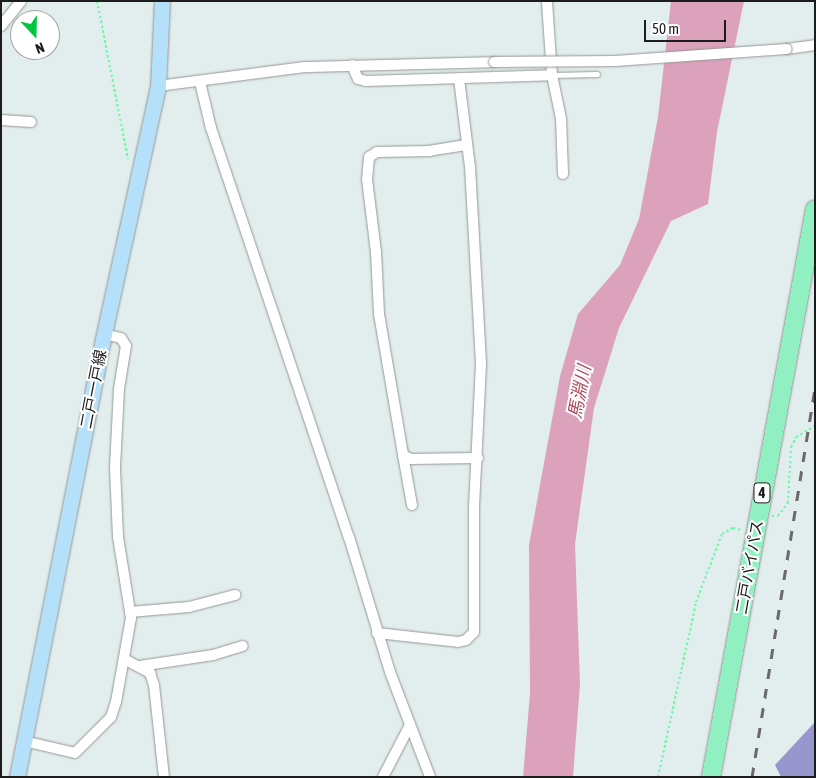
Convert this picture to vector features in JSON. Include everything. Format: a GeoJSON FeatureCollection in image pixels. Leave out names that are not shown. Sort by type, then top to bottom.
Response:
{"type":"FeatureCollection","features":[{"type":"Feature","properties":{"kind":"highway","name":"二戸バイパス"},"geometry":{"type":"LineString","coordinates":[[711,777],[815,209]]}},
{"type":"Feature","properties":{"kind":"main road","name":"二戸一戸線"},"geometry":{"type":"LineString","coordinates":[[17,777],[104,334],[158,86],[162,1]]}},
{"type":"Feature","properties":{"kind":"street"},"geometry":{"type":"LineString","coordinates":[[1,26],[21,1]]}},
{"type":"Feature","properties":{"kind":"street"},"geometry":{"type":"LineString","coordinates":[[547,1],[552,75],[561,118],[563,174]]}},
{"type":"Feature","properties":{"kind":"street"},"geometry":{"type":"LineString","coordinates":[[158,86],[305,67],[615,61],[787,49],[815,45]]}},
{"type":"Feature","properties":{"kind":"street"},"geometry":{"type":"LineString","coordinates":[[352,65],[354,75],[366,80],[552,75]]}},
{"type":"Feature","properties":{"kind":"street"},"geometry":{"type":"LineString","coordinates":[[377,633],[458,642],[466,640],[474,632],[474,507],[478,458],[481,363],[470,166],[459,79]]}},
{"type":"Feature","properties":{"kind":"street"},"geometry":{"type":"LineString","coordinates":[[200,82],[217,146],[349,537],[377,633],[430,777]]}},
{"type":"Feature","properties":{"kind":"street"},"geometry":{"type":"LineString","coordinates":[[1,120],[31,122]]}},
{"type":"Feature","properties":{"kind":"street"},"geometry":{"type":"LineString","coordinates":[[412,505],[379,314],[376,252],[367,179],[369,156],[377,152],[430,151],[466,145]]}},
{"type":"Feature","properties":{"kind":"street"},"geometry":{"type":"LineString","coordinates":[[24,741],[75,753],[110,717],[124,659],[130,612],[118,536],[115,467],[119,389],[126,346],[121,338],[104,334]]}},
{"type":"Feature","properties":{"kind":"street"},"geometry":{"type":"LineString","coordinates":[[403,455],[410,459],[478,458]]}},
{"type":"Feature","properties":{"kind":"street"},"geometry":{"type":"LineString","coordinates":[[130,612],[189,607],[235,595]]}},
{"type":"Feature","properties":{"kind":"street"},"geometry":{"type":"LineString","coordinates":[[140,666],[213,655],[243,646]]}},
{"type":"Feature","properties":{"kind":"street"},"geometry":{"type":"LineString","coordinates":[[124,659],[150,673],[154,685],[164,777]]}},
{"type":"Feature","properties":{"kind":"street"},"geometry":{"type":"LineString","coordinates":[[383,777],[410,725]]}},
{"type":"Feature","properties":{"kind":"lane"},"geometry":{"type":"LineString","coordinates":[[552,75],[597,74]]}},
{"type":"Feature","properties":{"kind":"path"},"geometry":{"type":"LineString","coordinates":[[97,1],[129,165],[140,167]]}},
{"type":"Feature","properties":{"kind":"path"},"geometry":{"type":"LineString","coordinates":[[658,777],[696,602],[715,550],[727,530],[756,524],[778,516],[783,512],[788,503],[791,447],[796,437],[815,426]]}},
{"type":"Feature","properties":{"kind":"shaded area"},"geometry":{"type":"Polygon","coordinates":[[[815,722],[815,777],[781,777],[775,765],[815,722]]]}},
{"type":"Feature","properties":{"kind":"water","name":"馬淵川"},"geometry":{"type":"Polygon","coordinates":[[[671,1],[744,1],[717,132],[708,204],[671,221],[619,328],[594,408],[575,544],[580,684],[573,777],[523,777],[530,693],[529,545],[560,376],[578,314],[620,265],[639,219],[658,117],[671,1]]]}},
{"type":"Feature","properties":{"kind":"railway"},"geometry":{"type":"LineString","coordinates":[[752,777],[815,388]]}}]}
